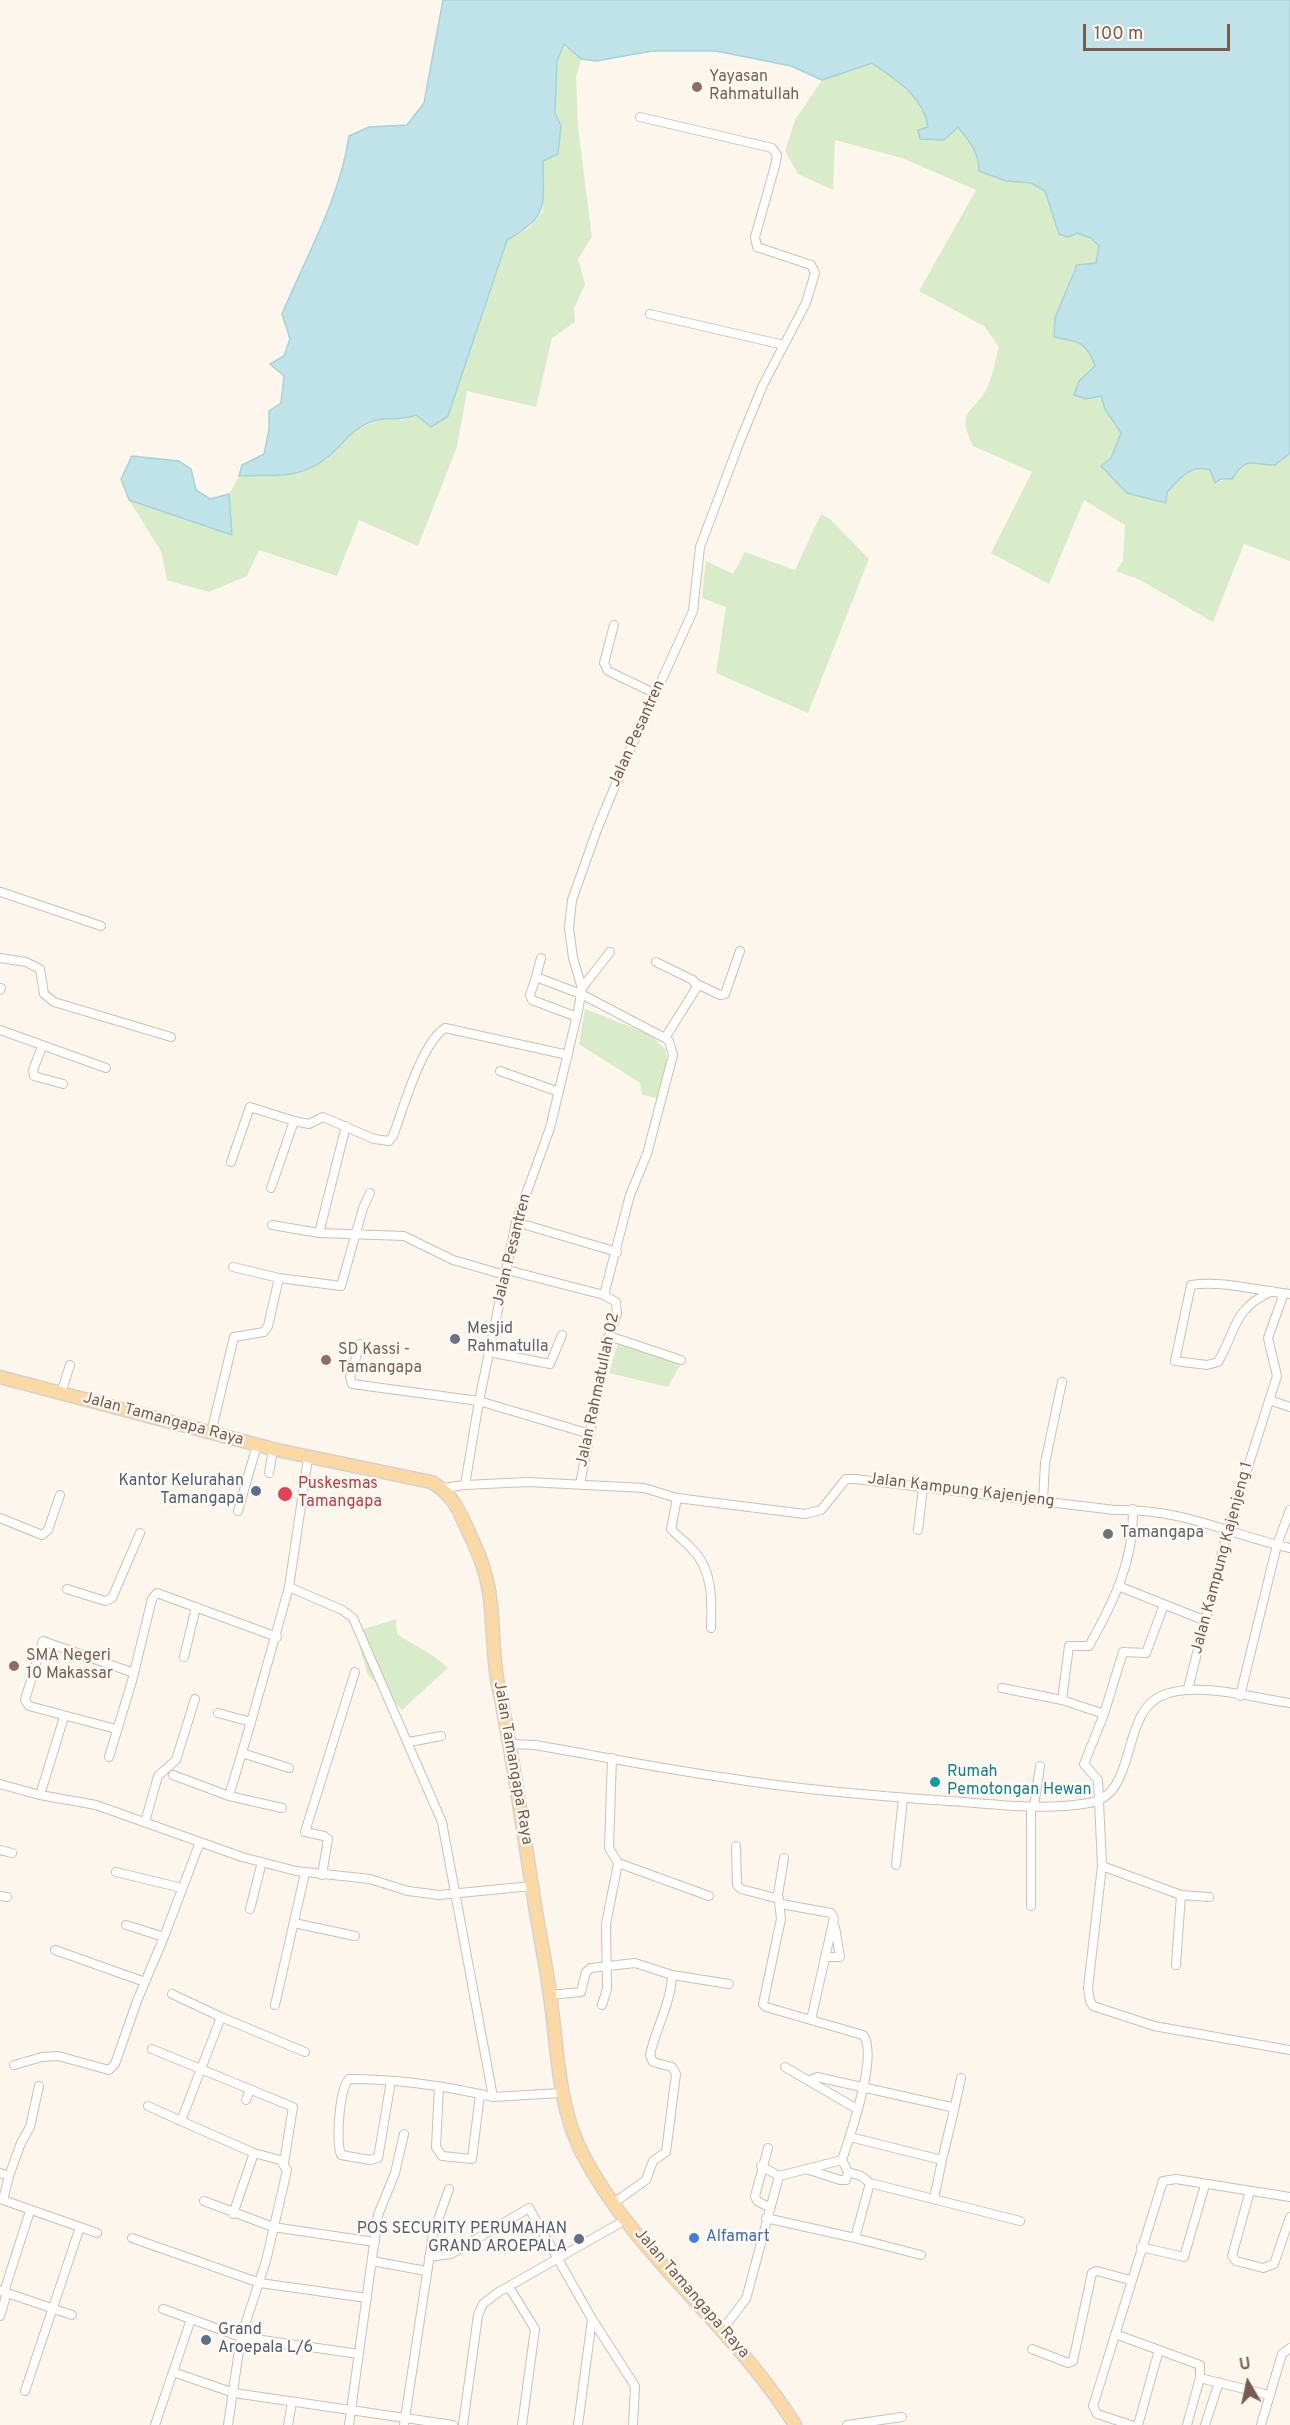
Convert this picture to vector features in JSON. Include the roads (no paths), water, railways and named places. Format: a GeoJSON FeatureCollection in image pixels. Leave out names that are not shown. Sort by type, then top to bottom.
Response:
{"type":"FeatureCollection","features":[{"type":"Feature","properties":{"kind":"main road","name":"Jalan Tamangapa Raya"},"geometry":{"type":"LineString","coordinates":[[0,1377],[308,1458],[431,1482],[443,1488],[458,1508],[485,1571],[498,1686],[511,1744],[550,1995],[561,2093],[569,2125],[580,2148],[627,2219],[669,2274],[776,2392],[795,2425]]}},
{"type":"Feature","properties":{"kind":"street","name":"Jalan Pesantren"},"geometry":{"type":"LineString","coordinates":[[465,1485],[479,1401],[516,1222],[550,1128],[582,991],[570,938],[572,900],[598,826],[693,611],[700,547],[707,526],[763,385],[806,303],[815,273],[811,266],[757,247],[755,237],[777,155],[772,148],[640,117]]}},
{"type":"Feature","properties":{"kind":"street"},"geometry":{"type":"LineString","coordinates":[[650,314],[784,345]]}},
{"type":"Feature","properties":{"kind":"street"},"geometry":{"type":"LineString","coordinates":[[614,625],[604,663],[608,670],[656,694]]}},
{"type":"Feature","properties":{"kind":"street"},"geometry":{"type":"LineString","coordinates":[[0,895],[101,926]]}},
{"type":"Feature","properties":{"kind":"street"},"geometry":{"type":"LineString","coordinates":[[656,962],[720,995],[725,994],[740,951]]}},
{"type":"Feature","properties":{"kind":"street"},"geometry":{"type":"LineString","coordinates":[[582,991],[609,952]]}},
{"type":"Feature","properties":{"kind":"street"},"geometry":{"type":"LineString","coordinates":[[0,958],[26,962],[40,969],[44,994],[54,1002],[171,1036]]}},
{"type":"Feature","properties":{"kind":"street"},"geometry":{"type":"LineString","coordinates":[[541,958],[530,995],[532,1000],[577,1017]]}},
{"type":"Feature","properties":{"kind":"street"},"geometry":{"type":"LineString","coordinates":[[536,977],[582,991],[665,1038],[669,1041],[673,1055],[647,1155],[630,1195],[604,1295]]}},
{"type":"Feature","properties":{"kind":"street"},"geometry":{"type":"LineString","coordinates":[[665,1038],[697,989],[697,984]]}},
{"type":"Feature","properties":{"kind":"street"},"geometry":{"type":"LineString","coordinates":[[231,1162],[250,1107],[309,1124],[320,1118],[346,1126],[374,1139],[389,1141],[393,1136],[415,1075],[428,1050],[445,1028],[568,1055]]}},
{"type":"Feature","properties":{"kind":"street"},"geometry":{"type":"LineString","coordinates":[[0,1030],[42,1047],[106,1068]]}},
{"type":"Feature","properties":{"kind":"street"},"geometry":{"type":"LineString","coordinates":[[42,1047],[33,1070],[34,1076],[63,1084]]}},
{"type":"Feature","properties":{"kind":"street"},"geometry":{"type":"LineString","coordinates":[[500,1071],[559,1092]]}},
{"type":"Feature","properties":{"kind":"street"},"geometry":{"type":"LineString","coordinates":[[271,1188],[294,1121]]}},
{"type":"Feature","properties":{"kind":"street"},"geometry":{"type":"LineString","coordinates":[[319,1233],[346,1126]]}},
{"type":"Feature","properties":{"kind":"street"},"geometry":{"type":"LineString","coordinates":[[233,1267],[279,1278],[341,1286],[370,1193]]}},
{"type":"Feature","properties":{"kind":"street"},"geometry":{"type":"LineString","coordinates":[[516,1222],[617,1252]]}},
{"type":"Feature","properties":{"kind":"street","name":"Jalan Rahmatullah 02"},"geometry":{"type":"LineString","coordinates":[[272,1225],[319,1233],[404,1236],[453,1260],[612,1298],[617,1307],[609,1336],[580,1484]]}},
{"type":"Feature","properties":{"kind":"street"},"geometry":{"type":"LineString","coordinates":[[211,1432],[234,1337],[264,1332],[268,1326],[279,1278]]}},
{"type":"Feature","properties":{"kind":"street"},"geometry":{"type":"LineString","coordinates":[[1272,1291],[1253,1300],[1243,1308],[1218,1362],[1207,1365],[1175,1361],[1191,1286],[1272,1291],[1287,1293]]}},
{"type":"Feature","properties":{"kind":"street","name":"Jalan Kampung Kajenjeng 1"},"geometry":{"type":"LineString","coordinates":[[1188,1689],[1228,1529],[1277,1376],[1268,1338],[1287,1293]]}},
{"type":"Feature","properties":{"kind":"street"},"geometry":{"type":"LineString","coordinates":[[489,1352],[550,1364],[562,1335]]}},
{"type":"Feature","properties":{"kind":"street"},"geometry":{"type":"LineString","coordinates":[[609,1336],[681,1359]]}},
{"type":"Feature","properties":{"kind":"street"},"geometry":{"type":"LineString","coordinates":[[360,1344],[350,1377],[352,1384],[479,1401],[590,1434]]}},
{"type":"Feature","properties":{"kind":"street"},"geometry":{"type":"LineString","coordinates":[[62,1393],[70,1365]]}},
{"type":"Feature","properties":{"kind":"street"},"geometry":{"type":"LineString","coordinates":[[1043,1501],[1045,1463],[1062,1382]]}},
{"type":"Feature","properties":{"kind":"street"},"geometry":{"type":"LineString","coordinates":[[1269,1400],[1290,1407]]}},
{"type":"Feature","properties":{"kind":"street"},"geometry":{"type":"LineString","coordinates":[[238,1511],[257,1445]]}},
{"type":"Feature","properties":{"kind":"street"},"geometry":{"type":"LineString","coordinates":[[269,1473],[273,1449]]}},
{"type":"Feature","properties":{"kind":"street"},"geometry":{"type":"LineString","coordinates":[[229,1796],[277,1637],[289,1587],[308,1458]]}},
{"type":"Feature","properties":{"kind":"street","name":"Jalan Kampung Kajenjeng"},"geometry":{"type":"LineString","coordinates":[[465,1485],[580,1484],[644,1488],[676,1498],[805,1514],[821,1510],[846,1479],[1185,1516],[1290,1548]]}},
{"type":"Feature","properties":{"kind":"street"},"geometry":{"type":"LineString","coordinates":[[443,1488],[465,1485]]}},
{"type":"Feature","properties":{"kind":"street"},"geometry":{"type":"LineString","coordinates":[[918,1530],[923,1488]]}},
{"type":"Feature","properties":{"kind":"street"},"geometry":{"type":"LineString","coordinates":[[0,1518],[42,1534],[48,1530],[60,1495]]}},
{"type":"Feature","properties":{"kind":"street"},"geometry":{"type":"LineString","coordinates":[[676,1498],[671,1529],[693,1550],[709,1576],[712,1595],[711,1628]]}},
{"type":"Feature","properties":{"kind":"street"},"geometry":{"type":"LineString","coordinates":[[1062,1700],[1069,1646],[1089,1646],[1118,1586],[1129,1557],[1133,1536],[1133,1509]]}},
{"type":"Feature","properties":{"kind":"street"},"geometry":{"type":"LineString","coordinates":[[1240,1696],[1276,1545],[1290,1510]]}},
{"type":"Feature","properties":{"kind":"street"},"geometry":{"type":"LineString","coordinates":[[67,1589],[105,1601],[112,1598],[140,1533]]}},
{"type":"Feature","properties":{"kind":"street"},"geometry":{"type":"LineString","coordinates":[[1118,1586],[1206,1621]]}},
{"type":"Feature","properties":{"kind":"street"},"geometry":{"type":"LineString","coordinates":[[289,1587],[342,1610],[353,1618],[442,1822],[493,2097]]}},
{"type":"Feature","properties":{"kind":"street"},"geometry":{"type":"LineString","coordinates":[[109,1757],[154,1595],[157,1593],[171,1596],[277,1637]]}},
{"type":"Feature","properties":{"kind":"street"},"geometry":{"type":"LineString","coordinates":[[1164,1605],[1146,1653],[1123,1652],[1104,1714],[1084,1764],[1098,1780],[1101,1800],[1102,1866],[1089,1988],[1090,2001],[1093,2006],[1154,2026],[1290,2050]]}},
{"type":"Feature","properties":{"kind":"street"},"geometry":{"type":"LineString","coordinates":[[184,1657],[196,1607]]}},
{"type":"Feature","properties":{"kind":"street"},"geometry":{"type":"LineString","coordinates":[[116,1729],[64,1717],[26,1704],[30,1679],[44,1641],[134,1672]]}},
{"type":"Feature","properties":{"kind":"street"},"geometry":{"type":"LineString","coordinates":[[322,1875],[328,1839],[305,1832],[355,1672]]}},
{"type":"Feature","properties":{"kind":"street"},"geometry":{"type":"LineString","coordinates":[[1002,1688],[1062,1700],[1104,1714]]}},
{"type":"Feature","properties":{"kind":"street"},"geometry":{"type":"LineString","coordinates":[[511,1744],[535,1745],[727,1778],[903,1798],[1032,1806],[1079,1805],[1101,1800],[1120,1779],[1141,1715],[1148,1704],[1158,1696],[1188,1689],[1290,1703]]}},
{"type":"Feature","properties":{"kind":"street"},"geometry":{"type":"LineString","coordinates":[[145,1822],[158,1776],[176,1761],[195,1699]]}},
{"type":"Feature","properties":{"kind":"street"},"geometry":{"type":"LineString","coordinates":[[218,1713],[251,1722]]}},
{"type":"Feature","properties":{"kind":"street"},"geometry":{"type":"LineString","coordinates":[[40,1795],[64,1717]]}},
{"type":"Feature","properties":{"kind":"street"},"geometry":{"type":"LineString","coordinates":[[409,1742],[441,1736]]}},
{"type":"Feature","properties":{"kind":"street"},"geometry":{"type":"LineString","coordinates":[[242,1753],[289,1768]]}},
{"type":"Feature","properties":{"kind":"street"},"geometry":{"type":"LineString","coordinates":[[612,1758],[609,1848],[618,1863],[709,1896]]}},
{"type":"Feature","properties":{"kind":"street"},"geometry":{"type":"LineString","coordinates":[[1031,1905],[1032,1806],[1040,1766]]}},
{"type":"Feature","properties":{"kind":"street"},"geometry":{"type":"LineString","coordinates":[[173,1774],[229,1796],[282,1808]]}},
{"type":"Feature","properties":{"kind":"street"},"geometry":{"type":"LineString","coordinates":[[0,1784],[40,1795],[96,1805],[262,1862],[305,1872],[370,1879],[424,1894],[457,1895],[532,1886]]}},
{"type":"Feature","properties":{"kind":"street"},"geometry":{"type":"LineString","coordinates":[[896,1865],[903,1798]]}},
{"type":"Feature","properties":{"kind":"street"},"geometry":{"type":"LineString","coordinates":[[14,2065],[58,2056],[109,2070],[115,2064],[200,1842]]}},
{"type":"Feature","properties":{"kind":"street"},"geometry":{"type":"LineString","coordinates":[[736,1846],[737,1885],[741,1889],[831,1913],[840,1957],[825,1957]]}},
{"type":"Feature","properties":{"kind":"street"},"geometry":{"type":"LineString","coordinates":[[0,1850],[12,1853]]}},
{"type":"Feature","properties":{"kind":"street"},"geometry":{"type":"LineString","coordinates":[[784,1858],[780,1901],[781,1919],[762,2000],[766,2007],[863,2035],[867,2040],[868,2055],[857,2109],[842,2160],[848,2172],[846,2180],[804,2168]]}},
{"type":"Feature","properties":{"kind":"street"},"geometry":{"type":"LineString","coordinates":[[250,1909],[262,1862]]}},
{"type":"Feature","properties":{"kind":"street"},"geometry":{"type":"LineString","coordinates":[[602,2005],[607,1989],[606,1924],[618,1863]]}},
{"type":"Feature","properties":{"kind":"street"},"geometry":{"type":"LineString","coordinates":[[1102,1866],[1181,1895],[1209,1897]]}},
{"type":"Feature","properties":{"kind":"street"},"geometry":{"type":"LineString","coordinates":[[116,1872],[182,1888]]}},
{"type":"Feature","properties":{"kind":"street"},"geometry":{"type":"LineString","coordinates":[[275,2005],[305,1872]]}},
{"type":"Feature","properties":{"kind":"street"},"geometry":{"type":"LineString","coordinates":[[1176,1965],[1181,1895]]}},
{"type":"Feature","properties":{"kind":"street"},"geometry":{"type":"LineString","coordinates":[[294,1923],[356,1936]]}},
{"type":"Feature","properties":{"kind":"street"},"geometry":{"type":"LineString","coordinates":[[811,2020],[834,1924]]}},
{"type":"Feature","properties":{"kind":"street"},"geometry":{"type":"LineString","coordinates":[[126,1925],[164,1937]]}},
{"type":"Feature","properties":{"kind":"street"},"geometry":{"type":"LineString","coordinates":[[55,1950],[145,1982]]}},
{"type":"Feature","properties":{"kind":"street"},"geometry":{"type":"LineString","coordinates":[[550,1995],[581,1992],[586,1972],[591,1968],[635,1963],[672,1975],[729,1984]]}},
{"type":"Feature","properties":{"kind":"street"},"geometry":{"type":"LineString","coordinates":[[615,2202],[646,2180],[653,2161],[666,2152],[676,2074],[672,2067],[653,2062],[650,2055],[658,2023],[670,1998],[672,1975]]}},
{"type":"Feature","properties":{"kind":"street"},"geometry":{"type":"LineString","coordinates":[[172,1994],[305,2052]]}},
{"type":"Feature","properties":{"kind":"street"},"geometry":{"type":"LineString","coordinates":[[181,2121],[221,2017]]}},
{"type":"Feature","properties":{"kind":"street"},"geometry":{"type":"LineString","coordinates":[[152,2049],[202,2067],[293,2107],[284,2163],[287,2169],[260,2283],[241,2337],[228,2425]]}},
{"type":"Feature","properties":{"kind":"street"},"geometry":{"type":"LineString","coordinates":[[785,2067],[857,2109]]}},
{"type":"Feature","properties":{"kind":"street"},"geometry":{"type":"LineString","coordinates":[[809,2081],[817,2077],[951,2107],[954,2110]]}},
{"type":"Feature","properties":{"kind":"street"},"geometry":{"type":"LineString","coordinates":[[934,2199],[961,2078]]}},
{"type":"Feature","properties":{"kind":"street"},"geometry":{"type":"LineString","coordinates":[[391,2081],[378,2158],[370,2160],[341,2155],[338,2147],[345,2084],[349,2079],[391,2081],[439,2086],[493,2097],[561,2093]]}},
{"type":"Feature","properties":{"kind":"street"},"geometry":{"type":"LineString","coordinates":[[39,2086],[30,2127],[21,2143],[3,2200],[97,2233]]}},
{"type":"Feature","properties":{"kind":"street"},"geometry":{"type":"LineString","coordinates":[[439,2086],[436,2150],[442,2156],[460,2160],[472,2159],[480,2094]]}},
{"type":"Feature","properties":{"kind":"street"},"geometry":{"type":"LineString","coordinates":[[246,2100],[250,2090]]}},
{"type":"Feature","properties":{"kind":"street"},"geometry":{"type":"LineString","coordinates":[[148,2106],[254,2153],[284,2163]]}},
{"type":"Feature","properties":{"kind":"street"},"geometry":{"type":"LineString","coordinates":[[349,2425],[378,2215],[394,2173],[404,2134]]}},
{"type":"Feature","properties":{"kind":"street"},"geometry":{"type":"LineString","coordinates":[[850,2137],[942,2160]]}},
{"type":"Feature","properties":{"kind":"street"},"geometry":{"type":"LineString","coordinates":[[768,2148],[761,2166],[755,2196],[756,2201],[769,2207]]}},
{"type":"Feature","properties":{"kind":"street"},"geometry":{"type":"LineString","coordinates":[[233,2214],[254,2153]]}},
{"type":"Feature","properties":{"kind":"street"},"geometry":{"type":"LineString","coordinates":[[761,2166],[779,2176],[842,2160]]}},
{"type":"Feature","properties":{"kind":"street"},"geometry":{"type":"LineString","coordinates":[[848,2172],[861,2176],[870,2183],[1020,2221]]}},
{"type":"Feature","properties":{"kind":"street"},"geometry":{"type":"LineString","coordinates":[[0,2173],[9,2176]]}},
{"type":"Feature","properties":{"kind":"street"},"geometry":{"type":"LineString","coordinates":[[722,2330],[746,2299],[779,2176]]}},
{"type":"Feature","properties":{"kind":"street"},"geometry":{"type":"LineString","coordinates":[[1131,2425],[1106,2421],[1093,2406],[1162,2181],[1176,2179],[1290,2197]]}},
{"type":"Feature","properties":{"kind":"street"},"geometry":{"type":"LineString","coordinates":[[855,2238],[870,2183]]}},
{"type":"Feature","properties":{"kind":"street"},"geometry":{"type":"LineString","coordinates":[[1141,2247],[1184,2257],[1205,2185]]}},
{"type":"Feature","properties":{"kind":"street"},"geometry":{"type":"LineString","coordinates":[[405,2422],[426,2271],[433,2234],[449,2189]]}},
{"type":"Feature","properties":{"kind":"street"},"geometry":{"type":"LineString","coordinates":[[1250,2191],[1232,2256],[1236,2261],[1263,2268],[1274,2264],[1290,2217]]}},
{"type":"Feature","properties":{"kind":"street"},"geometry":{"type":"LineString","coordinates":[[204,2201],[233,2214],[273,2227],[375,2242]]}},
{"type":"Feature","properties":{"kind":"street"},"geometry":{"type":"LineString","coordinates":[[429,2257],[451,2254],[529,2208],[592,2319],[635,2386],[633,2425]]}},
{"type":"Feature","properties":{"kind":"street"},"geometry":{"type":"LineString","coordinates":[[0,2316],[4,2292],[30,2211]]}},
{"type":"Feature","properties":{"kind":"street"},"geometry":{"type":"LineString","coordinates":[[766,2218],[921,2255]]}},
{"type":"Feature","properties":{"kind":"street"},"geometry":{"type":"LineString","coordinates":[[463,2425],[478,2315],[488,2300],[627,2219]]}},
{"type":"Feature","properties":{"kind":"street"},"geometry":{"type":"LineString","coordinates":[[25,2391],[80,2227]]}},
{"type":"Feature","properties":{"kind":"street"},"geometry":{"type":"LineString","coordinates":[[132,2238],[260,2283],[367,2298]]}},
{"type":"Feature","properties":{"kind":"street"},"geometry":{"type":"LineString","coordinates":[[372,2261],[426,2271]]}},
{"type":"Feature","properties":{"kind":"street"},"geometry":{"type":"LineString","coordinates":[[1032,2349],[1068,2363],[1073,2361],[1092,2273],[1097,2271],[1131,2280]]}},
{"type":"Feature","properties":{"kind":"street"},"geometry":{"type":"LineString","coordinates":[[509,2287],[535,2329],[522,2425]]}},
{"type":"Feature","properties":{"kind":"street"},"geometry":{"type":"LineString","coordinates":[[4,2292],[72,2315]]}},
{"type":"Feature","properties":{"kind":"street"},"geometry":{"type":"LineString","coordinates":[[163,2309],[241,2337],[359,2354]]}},
{"type":"Feature","properties":{"kind":"street"},"geometry":{"type":"LineString","coordinates":[[155,2425],[191,2319]]}},
{"type":"Feature","properties":{"kind":"street"},"geometry":{"type":"LineString","coordinates":[[578,2425],[592,2319]]}},
{"type":"Feature","properties":{"kind":"street"},"geometry":{"type":"LineString","coordinates":[[1114,2334],[1198,2363],[1200,2378],[1187,2425]]}},
{"type":"Feature","properties":{"kind":"street"},"geometry":{"type":"LineString","coordinates":[[1261,2425],[1282,2354],[1290,2348]]}},
{"type":"Feature","properties":{"kind":"street"},"geometry":{"type":"LineString","coordinates":[[1138,2425],[1160,2350]]}},
{"type":"Feature","properties":{"kind":"street"},"geometry":{"type":"LineString","coordinates":[[173,2372],[234,2393],[351,2411],[405,2422],[453,2425]]}},
{"type":"Feature","properties":{"kind":"street"},"geometry":{"type":"LineString","coordinates":[[1200,2378],[1269,2395]]}},
{"type":"Feature","properties":{"kind":"street"},"geometry":{"type":"LineString","coordinates":[[1205,2425],[1219,2382]]}},
{"type":"Feature","properties":{"kind":"street"},"geometry":{"type":"LineString","coordinates":[[288,2425],[292,2402]]}},
{"type":"Feature","properties":{"kind":"street"},"geometry":{"type":"LineString","coordinates":[[847,2425],[902,2417]]}},
{"type":"Feature","properties":{"kind":"water"},"geometry":{"type":"Polygon","coordinates":[[[443,0],[1290,0],[1290,453],[1275,465],[1246,464],[1232,479],[1221,479],[1215,483],[1210,470],[1196,469],[1186,473],[1167,492],[1166,503],[1127,493],[1101,466],[1111,458],[1121,433],[1105,409],[1101,396],[1086,399],[1074,395],[1079,381],[1095,366],[1092,358],[1085,347],[1080,344],[1054,337],[1055,318],[1077,265],[1096,263],[1099,246],[1091,238],[1077,233],[1068,237],[1059,234],[1045,191],[1031,183],[1006,181],[979,171],[975,152],[958,127],[944,140],[920,139],[918,130],[928,127],[921,106],[907,90],[872,63],[822,80],[791,66],[716,51],[652,51],[596,61],[581,59],[564,44],[557,61],[555,113],[561,126],[558,154],[543,161],[543,199],[537,216],[521,232],[507,240],[448,416],[431,427],[416,415],[375,420],[356,430],[335,451],[308,469],[298,473],[239,476],[242,465],[264,454],[269,430],[269,411],[281,403],[284,376],[270,364],[284,356],[290,339],[282,314],[330,205],[345,159],[349,136],[369,127],[407,125],[424,103],[443,0]]]}},
{"type":"Feature","properties":{"kind":"water"},"geometry":{"type":"Polygon","coordinates":[[[132,456],[179,461],[191,469],[196,490],[210,499],[229,494],[232,535],[129,500],[121,479],[132,456]]]}},
{"type":"Feature","properties":{"kind":"place","name":"Yayasan Rahmatullah"},"geometry":{"type":"Point","coordinates":[697,87]}},
{"type":"Feature","properties":{"kind":"place","name":"Mesjid Rahmatulla"},"geometry":{"type":"Point","coordinates":[455,1339]}},
{"type":"Feature","properties":{"kind":"place","name":"SD Kassi - Tamangapa"},"geometry":{"type":"Point","coordinates":[326,1360]}},
{"type":"Feature","properties":{"kind":"place","name":"Kantor Kelurahan Tamangapa"},"geometry":{"type":"Point","coordinates":[256,1491]}},
{"type":"Feature","properties":{"kind":"place","name":"Puskesmas Tamangapa"},"geometry":{"type":"Point","coordinates":[285,1494]}},
{"type":"Feature","properties":{"kind":"place","name":"Tamangapa"},"geometry":{"type":"Point","coordinates":[1108,1534]}},
{"type":"Feature","properties":{"kind":"place","name":"SMA Negeri 10 Makassar"},"geometry":{"type":"Point","coordinates":[14,1666]}},
{"type":"Feature","properties":{"kind":"place","name":"Rumah Pemotongan Hewan"},"geometry":{"type":"Point","coordinates":[935,1782]}},
{"type":"Feature","properties":{"kind":"place","name":"Alfamart"},"geometry":{"type":"Point","coordinates":[694,2238]}},
{"type":"Feature","properties":{"kind":"place","name":"POS SECURITY PERUMAHAN GRAND AROEPALA"},"geometry":{"type":"Point","coordinates":[579,2239]}},
{"type":"Feature","properties":{"kind":"place","name":"Grand Aroepala L/6"},"geometry":{"type":"Point","coordinates":[206,2340]}}]}
